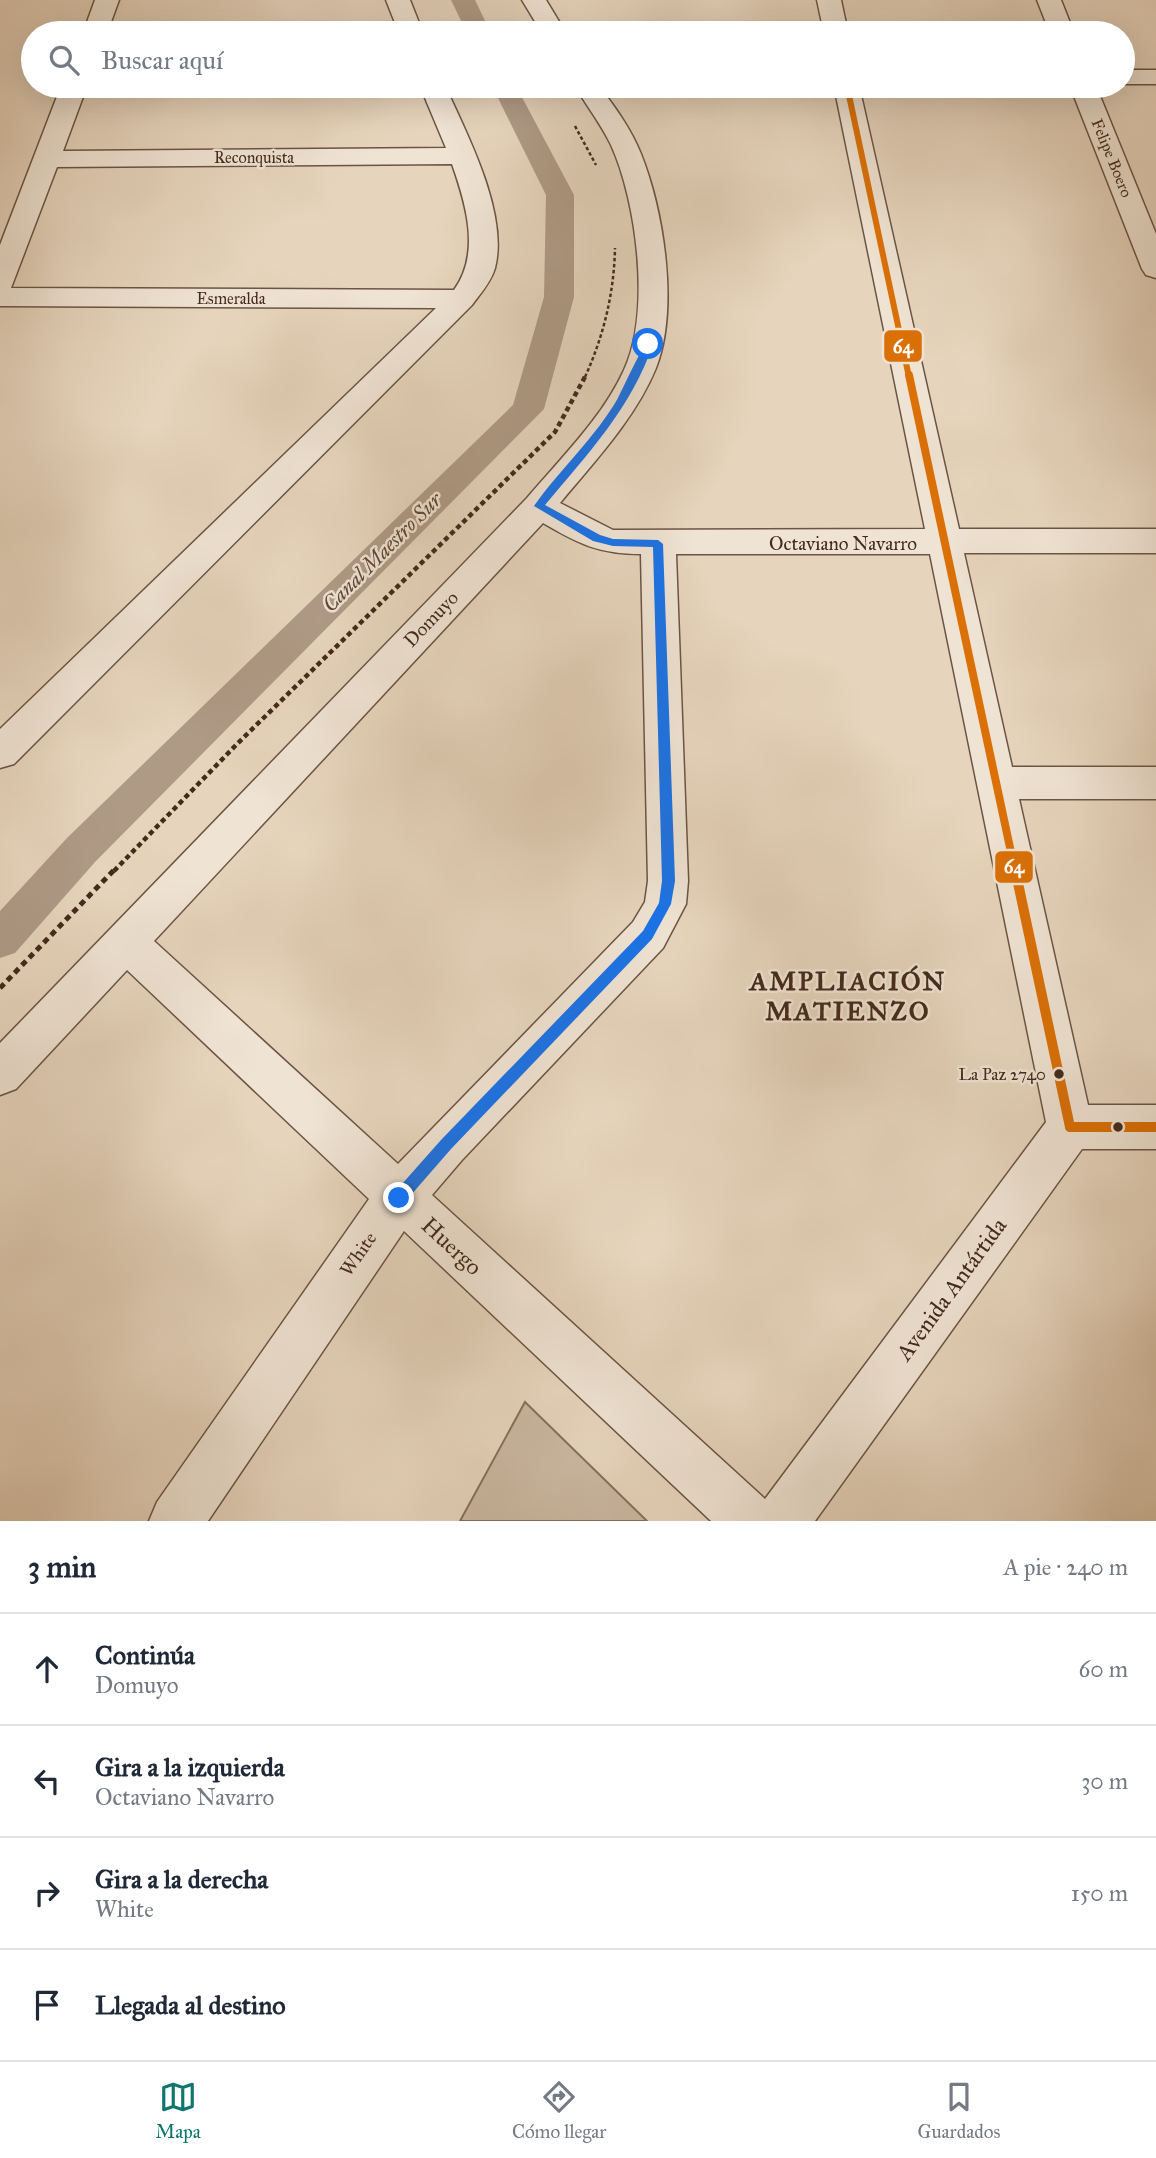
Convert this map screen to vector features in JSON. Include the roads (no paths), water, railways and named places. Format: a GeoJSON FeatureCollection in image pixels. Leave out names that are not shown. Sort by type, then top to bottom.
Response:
{"type":"FeatureCollection","features":[{"type":"Feature","properties":{"kind":"street"},"geometry":{"type":"LineString","coordinates":[[99,21],[107,0]]}},
{"type":"Feature","properties":{"kind":"street"},"geometry":{"type":"LineString","coordinates":[[398,0],[406,21]]}},
{"type":"Feature","properties":{"kind":"street"},"geometry":{"type":"LineString","coordinates":[[534,0],[547,21]]}},
{"type":"Feature","properties":{"kind":"street"},"geometry":{"type":"LineString","coordinates":[[829,0],[833,21]]}},
{"type":"Feature","properties":{"kind":"street"},"geometry":{"type":"LineString","coordinates":[[1049,0],[1057,21]]}},
{"type":"Feature","properties":{"kind":"street"},"geometry":{"type":"LineString","coordinates":[[1135,77],[1156,77]]}},
{"type":"Feature","properties":{"kind":"street"},"geometry":{"type":"LineString","coordinates":[[0,283],[70,98]]}},
{"type":"Feature","properties":{"kind":"street"},"geometry":{"type":"LineString","coordinates":[[0,753],[462,299],[481,268],[484,247],[476,198],[438,98]]}},
{"type":"Feature","properties":{"kind":"street","name":"Domuyo"},"geometry":{"type":"LineString","coordinates":[[0,1074],[539,506],[607,425],[641,366],[652,313],[641,197],[629,156],[617,130],[595,98]]}},
{"type":"Feature","properties":{"kind":"street"},"geometry":{"type":"LineString","coordinates":[[850,98],[1070,1127],[1156,1127]]}},
{"type":"Feature","properties":{"kind":"street","name":"Felipe Boero"},"geometry":{"type":"LineString","coordinates":[[1089,98],[1143,202],[1156,269]]}},
{"type":"Feature","properties":{"kind":"street","name":"Reconquista"},"geometry":{"type":"LineString","coordinates":[[47,159],[462,156]]}},
{"type":"Feature","properties":{"kind":"street","name":"Esmeralda"},"geometry":{"type":"LineString","coordinates":[[0,297],[462,299]]}},
{"type":"Feature","properties":{"kind":"street","name":"Octaviano Navarro"},"geometry":{"type":"LineString","coordinates":[[539,506],[596,538],[613,542],[1156,541]]}},
{"type":"Feature","properties":{"kind":"street","name":"White"},"geometry":{"type":"LineString","coordinates":[[176,1521],[360,1250],[399,1198],[446,1144],[648,935],[665,904],[668,881],[658,544]]}},
{"type":"Feature","properties":{"kind":"street"},"geometry":{"type":"LineString","coordinates":[[996,783],[1156,783]]}},
{"type":"Feature","properties":{"kind":"street","name":"Huergo"},"geometry":{"type":"LineString","coordinates":[[125,941],[750,1521]]}},
{"type":"Feature","properties":{"kind":"street","name":"Avenida Antártida"},"geometry":{"type":"LineString","coordinates":[[782,1521],[1070,1127]]}},
{"type":"Feature","properties":{"kind":"waterway","name":"Canal Maestro Sur"},"geometry":{"type":"LineString","coordinates":[[463,0],[473,21]]}},
{"type":"Feature","properties":{"kind":"waterway","name":"Canal Maestro Sur"},"geometry":{"type":"LineString","coordinates":[[0,940],[81,850],[528,409],[559,297],[560,195],[510,98]]}},
{"type":"Feature","properties":{"kind":"place","name":"La Paz 2740"},"geometry":{"type":"Point","coordinates":[1059,1074]}},
{"type":"Feature","properties":{"kind":"district","name":"AMPLIACIÓN MATIENZO"},"geometry":{"type":"Point","coordinates":[848,996]}}]}
